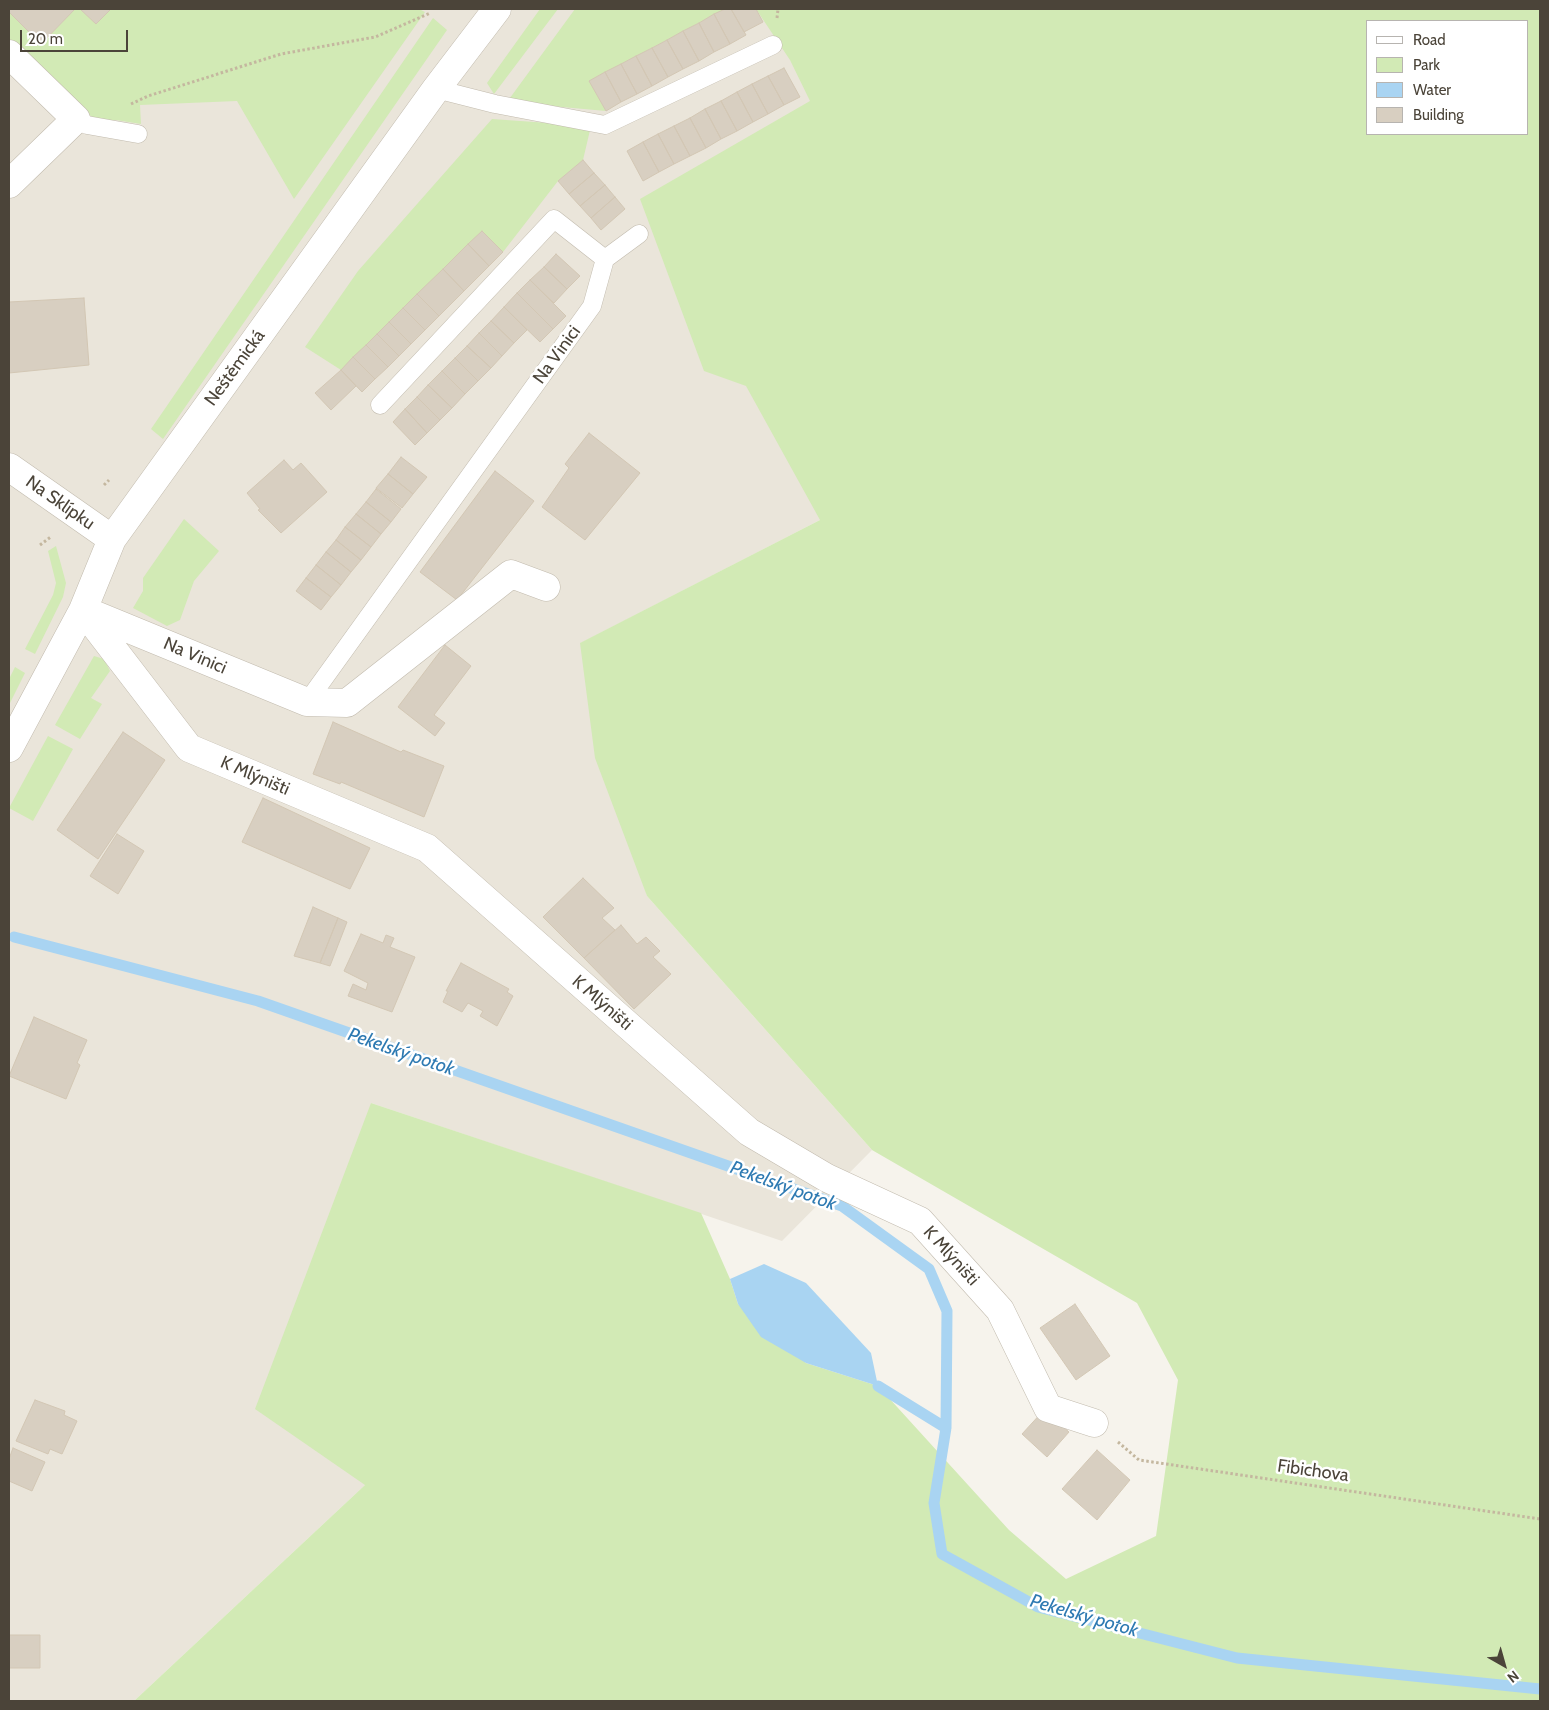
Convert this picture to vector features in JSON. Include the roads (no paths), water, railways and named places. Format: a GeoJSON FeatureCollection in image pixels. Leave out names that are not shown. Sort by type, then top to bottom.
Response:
{"type":"FeatureCollection","features":[{"type":"Feature","properties":{"kind":"street","name":"Neštěmická"},"geometry":{"type":"LineString","coordinates":[[9,748],[83,610],[112,539],[436,90],[497,9]]}},
{"type":"Feature","properties":{"kind":"street"},"geometry":{"type":"LineString","coordinates":[[9,54],[82,122],[9,184]]}},
{"type":"Feature","properties":{"kind":"street","name":"Na Sklípku"},"geometry":{"type":"LineString","coordinates":[[9,467],[112,539]]}},
{"type":"Feature","properties":{"kind":"street","name":"Na Vinici"},"geometry":{"type":"LineString","coordinates":[[83,610],[307,702],[347,703],[511,574],[546,587]]}},
{"type":"Feature","properties":{"kind":"street","name":"K Mlýništi"},"geometry":{"type":"LineString","coordinates":[[83,610],[189,748],[427,848],[749,1132],[827,1178],[920,1221],[1000,1310],[1048,1408],[1094,1423]]}},
{"type":"Feature","properties":{"kind":"lane"},"geometry":{"type":"LineString","coordinates":[[436,90],[494,104],[605,125],[773,45]]}},
{"type":"Feature","properties":{"kind":"lane"},"geometry":{"type":"LineString","coordinates":[[82,122],[138,134]]}},
{"type":"Feature","properties":{"kind":"lane"},"geometry":{"type":"LineString","coordinates":[[380,405],[554,219],[604,258],[640,234]]}},
{"type":"Feature","properties":{"kind":"lane","name":"Na Vinici"},"geometry":{"type":"LineString","coordinates":[[307,702],[592,306],[604,258]]}},
{"type":"Feature","properties":{"kind":"water"},"geometry":{"type":"Polygon","coordinates":[[[764,1264],[806,1283],[871,1353],[878,1386],[806,1363],[761,1337],[738,1304],[730,1279],[764,1264]]]}},
{"type":"Feature","properties":{"kind":"waterway","name":"Pekelský potok"},"geometry":{"type":"LineString","coordinates":[[14,937],[258,1001],[842,1206],[929,1269],[947,1311],[946,1428],[934,1503],[942,1554],[1038,1607],[1237,1658],[1540,1689]]}},
{"type":"Feature","properties":{"kind":"waterway"},"geometry":{"type":"LineString","coordinates":[[878,1386],[946,1428]]}}]}
